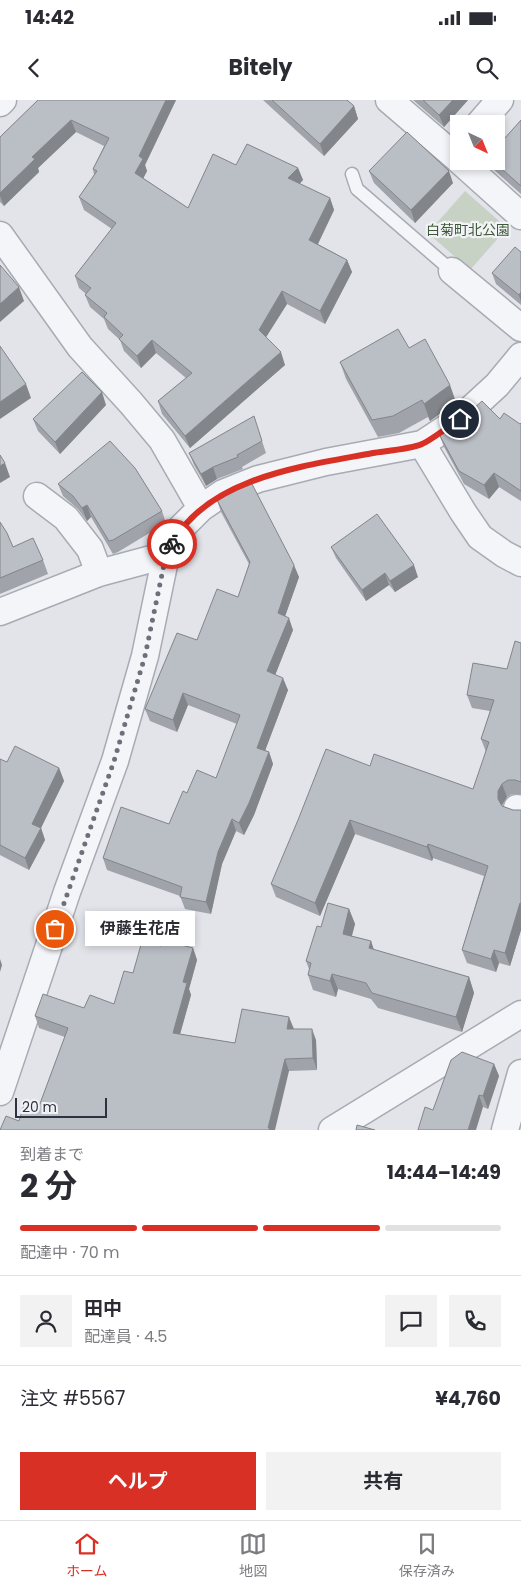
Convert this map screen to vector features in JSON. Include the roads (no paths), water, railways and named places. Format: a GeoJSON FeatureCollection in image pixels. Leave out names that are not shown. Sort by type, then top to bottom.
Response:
{"type":"FeatureCollection","features":[{"type":"Feature","properties":{"kind":"street"},"geometry":{"type":"LineString","coordinates":[[0,103],[3,100]]}},
{"type":"Feature","properties":{"kind":"street"},"geometry":{"type":"LineString","coordinates":[[389,100],[450,149]]}},
{"type":"Feature","properties":{"kind":"street"},"geometry":{"type":"LineString","coordinates":[[487,115],[500,100]]}},
{"type":"Feature","properties":{"kind":"street"},"geometry":{"type":"LineString","coordinates":[[473,170],[521,216]]}},
{"type":"Feature","properties":{"kind":"street"},"geometry":{"type":"LineString","coordinates":[[0,235],[80,347],[162,440],[202,508]]}},
{"type":"Feature","properties":{"kind":"street"},"geometry":{"type":"LineString","coordinates":[[452,270],[521,328]]}},
{"type":"Feature","properties":{"kind":"street"},"geometry":{"type":"LineString","coordinates":[[0,1092],[114,761],[145,656],[166,555],[180,529],[202,508],[223,493],[258,478],[326,462],[422,444],[460,419],[497,385],[521,356]]}},
{"type":"Feature","properties":{"kind":"street"},"geometry":{"type":"LineString","coordinates":[[422,444],[462,512],[480,537],[504,554],[521,563]]}},
{"type":"Feature","properties":{"kind":"street"},"geometry":{"type":"LineString","coordinates":[[37,496],[66,518],[90,549],[98,573]]}},
{"type":"Feature","properties":{"kind":"street"},"geometry":{"type":"LineString","coordinates":[[0,612],[98,573],[166,555]]}},
{"type":"Feature","properties":{"kind":"street"},"geometry":{"type":"LineString","coordinates":[[332,1130],[521,1014]]}},
{"type":"Feature","properties":{"kind":"street"},"geometry":{"type":"LineString","coordinates":[[505,1130],[521,1074]]}},
{"type":"Feature","properties":{"kind":"lane"},"geometry":{"type":"LineString","coordinates":[[352,174],[357,189],[452,270]]}},
{"type":"Feature","properties":{"kind":"place","name":"伊藤生花店"},"geometry":{"type":"Point","coordinates":[55,929]}},
{"type":"Feature","properties":{"kind":"park label","name":"白菊町北公園"},"geometry":{"type":"Point","coordinates":[468,230]}}]}
